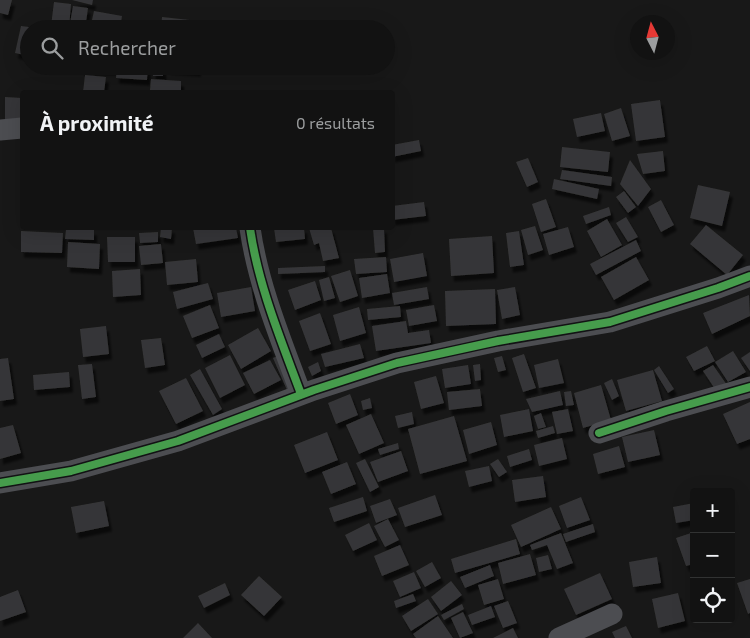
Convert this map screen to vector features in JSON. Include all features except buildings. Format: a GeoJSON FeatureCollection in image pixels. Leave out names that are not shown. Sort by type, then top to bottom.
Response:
{"type":"FeatureCollection","features":[{"type":"Feature","properties":{"kind":"street"},"geometry":{"type":"LineString","coordinates":[[0,130],[20,128]]}},
{"type":"Feature","properties":{"kind":"street"},"geometry":{"type":"LineString","coordinates":[[250,230],[253,249],[273,317],[301,394]]}},
{"type":"Feature","properties":{"kind":"street"},"geometry":{"type":"LineString","coordinates":[[0,483],[71,471],[178,441],[301,394],[397,363],[498,340],[610,322],[750,276]]}},
{"type":"Feature","properties":{"kind":"street"},"geometry":{"type":"LineString","coordinates":[[599,433],[750,386]]}},
{"type":"Feature","properties":{"kind":"street"},"geometry":{"type":"LineString","coordinates":[[559,638],[612,614]]}},
{"type":"Feature","properties":{"kind":"cycle path"},"geometry":{"type":"LineString","coordinates":[[250,230],[264,291],[301,394]]}},
{"type":"Feature","properties":{"kind":"cycle path"},"geometry":{"type":"LineString","coordinates":[[0,483],[71,471],[178,441],[314,390],[397,363],[498,341],[610,322],[750,276]]}},
{"type":"Feature","properties":{"kind":"cycle path"},"geometry":{"type":"LineString","coordinates":[[599,433],[666,411],[750,387]]}}]}
